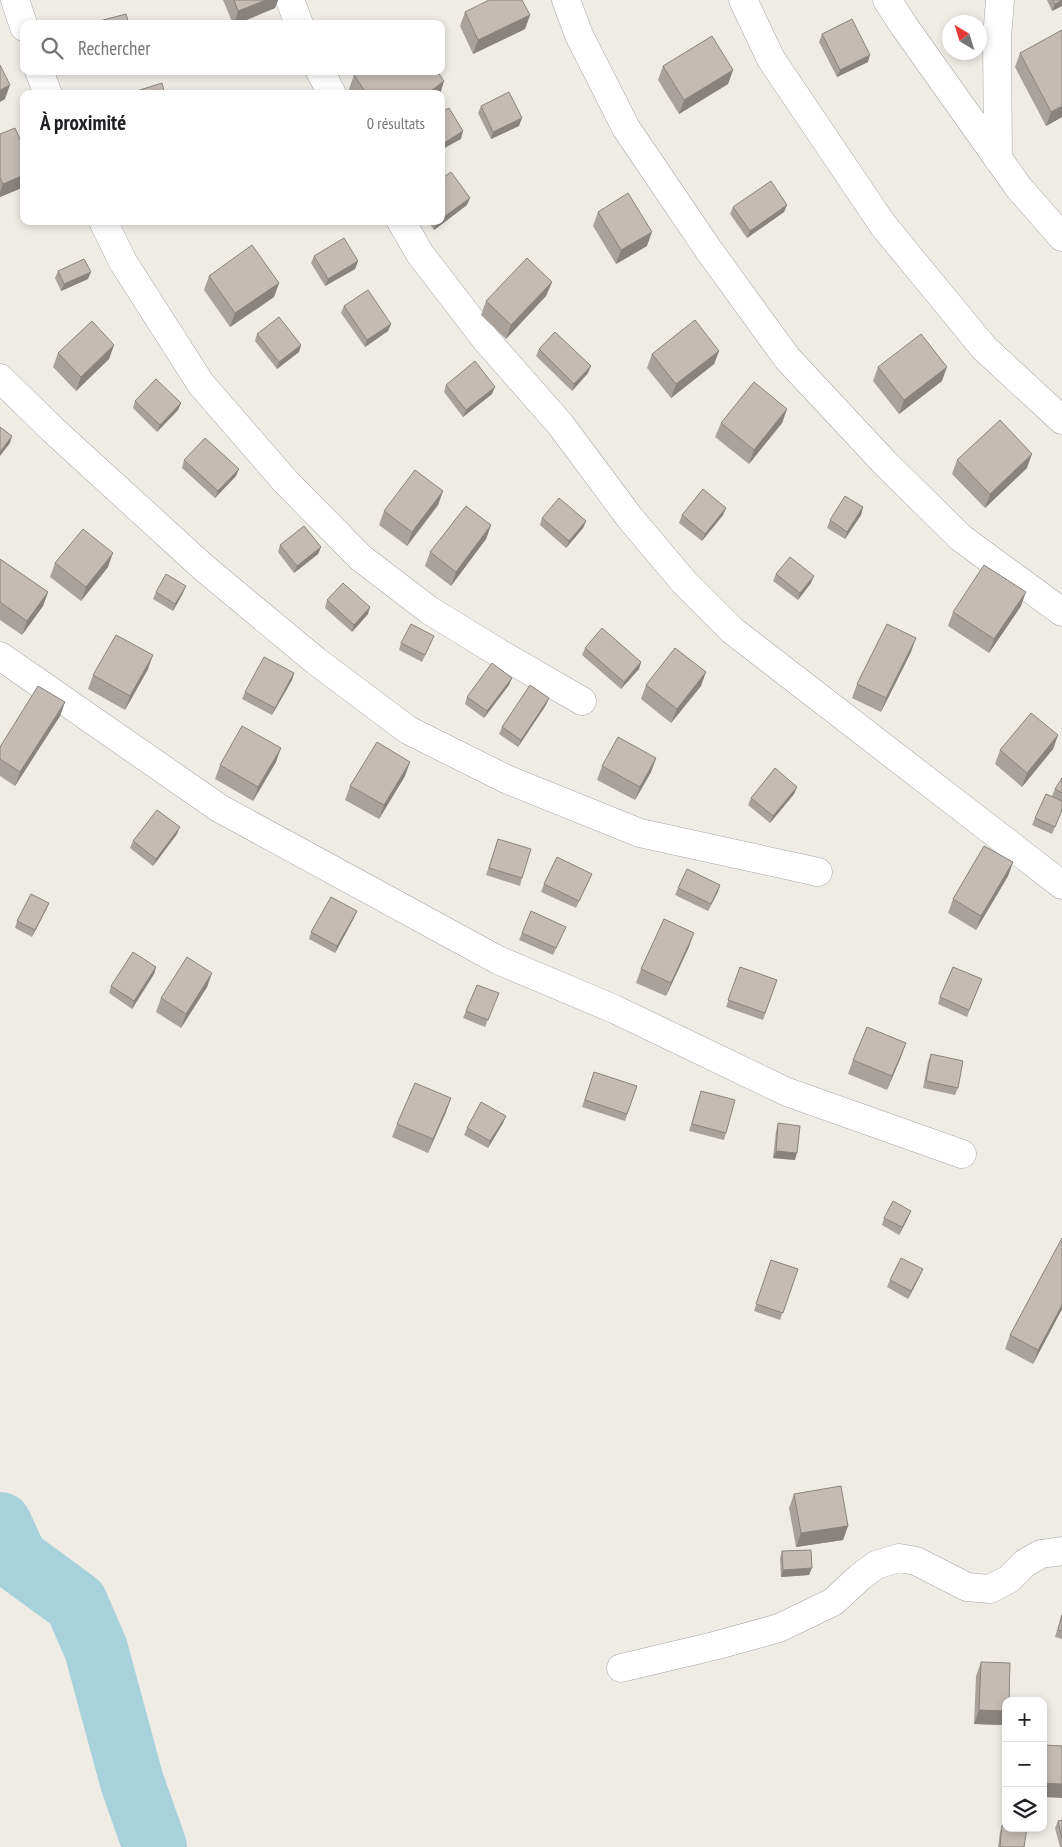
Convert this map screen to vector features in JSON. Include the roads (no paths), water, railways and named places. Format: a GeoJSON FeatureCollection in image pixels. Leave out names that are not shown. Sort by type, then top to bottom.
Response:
{"type":"FeatureCollection","features":[{"type":"Feature","properties":{"kind":"street"},"geometry":{"type":"LineString","coordinates":[[15,0],[22,20]]}},
{"type":"Feature","properties":{"kind":"street"},"geometry":{"type":"LineString","coordinates":[[290,0],[298,20]]}},
{"type":"Feature","properties":{"kind":"street"},"geometry":{"type":"LineString","coordinates":[[566,0],[580,35],[626,128],[708,249],[787,358],[884,462],[961,538],[1062,612]]}},
{"type":"Feature","properties":{"kind":"street"},"geometry":{"type":"LineString","coordinates":[[743,0],[771,59],[883,225],[984,348],[1062,420]]}},
{"type":"Feature","properties":{"kind":"street"},"geometry":{"type":"LineString","coordinates":[[888,0],[904,26],[1019,188],[1062,237]]}},
{"type":"Feature","properties":{"kind":"street"},"geometry":{"type":"LineString","coordinates":[[998,159],[997,38],[1000,0]]}},
{"type":"Feature","properties":{"kind":"street"},"geometry":{"type":"LineString","coordinates":[[41,75],[47,90]]}},
{"type":"Feature","properties":{"kind":"street"},"geometry":{"type":"LineString","coordinates":[[322,75],[330,90]]}},
{"type":"Feature","properties":{"kind":"street"},"geometry":{"type":"LineString","coordinates":[[105,225],[123,262],[201,384],[286,482],[361,558],[429,610],[582,701]]}},
{"type":"Feature","properties":{"kind":"street"},"geometry":{"type":"LineString","coordinates":[[403,225],[420,254],[488,341],[560,424],[630,518],[684,582],[733,631],[1062,885]]}},
{"type":"Feature","properties":{"kind":"street"},"geometry":{"type":"LineString","coordinates":[[0,378],[59,436],[203,567],[316,661],[408,730],[506,779],[640,833],[818,872]]}},
{"type":"Feature","properties":{"kind":"street"},"geometry":{"type":"LineString","coordinates":[[0,656],[219,808],[498,960],[614,1009],[788,1092],[962,1154]]}},
{"type":"Feature","properties":{"kind":"street"},"geometry":{"type":"LineString","coordinates":[[621,1668],[779,1628],[834,1602],[860,1577],[876,1565],[899,1558],[916,1561],[967,1587],[990,1589],[1009,1579],[1026,1562],[1041,1554],[1062,1551]]}},
{"type":"Feature","properties":{"kind":"waterway"},"geometry":{"type":"LineString","coordinates":[[0,1524],[16,1559],[76,1603],[96,1649],[132,1782],[155,1847]]}}]}
